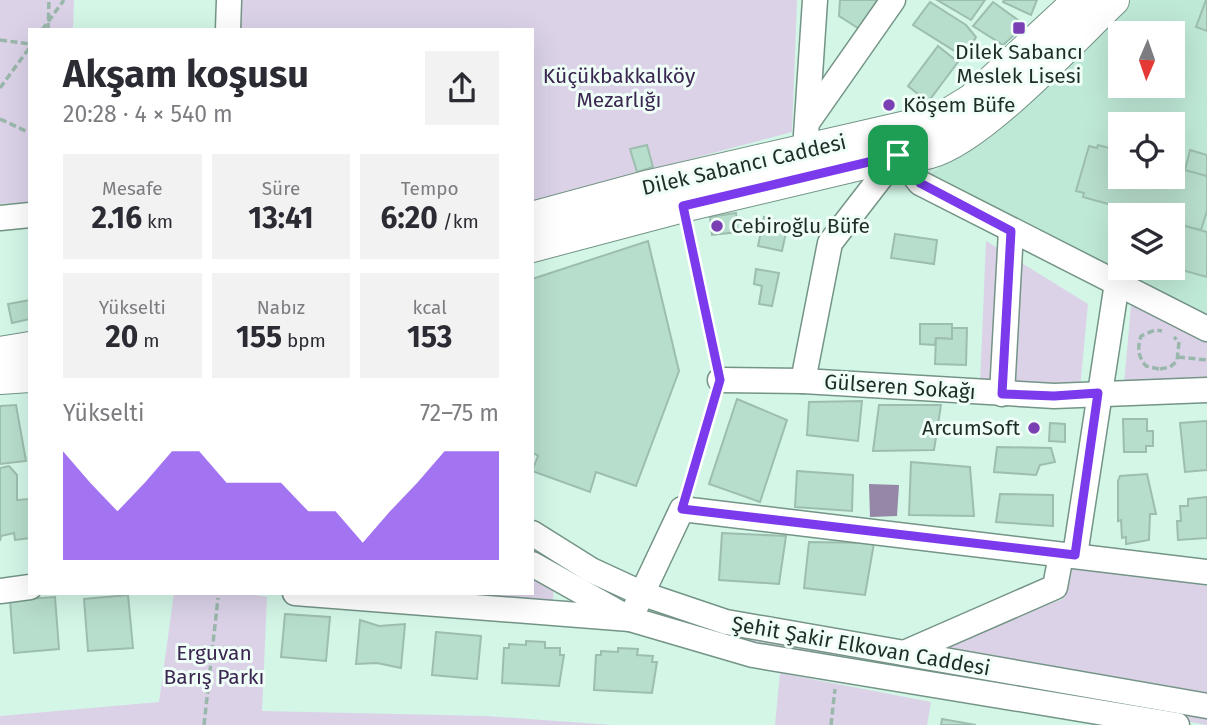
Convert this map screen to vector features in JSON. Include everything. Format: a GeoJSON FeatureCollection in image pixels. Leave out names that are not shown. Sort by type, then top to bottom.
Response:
{"type":"FeatureCollection","features":[{"type":"Feature","properties":{"kind":"main road","name":"Dilek Sabancı Caddesi"},"geometry":{"type":"LineString","coordinates":[[534,217],[650,186],[806,135],[941,119],[972,100],[1080,0]]}},
{"type":"Feature","properties":{"kind":"main road","name":"Dilek Sabancı Caddesi"},"geometry":{"type":"LineString","coordinates":[[534,245],[683,206],[898,155],[930,152],[959,138],[993,113],[1113,0]]}},
{"type":"Feature","properties":{"kind":"main road"},"geometry":{"type":"LineString","coordinates":[[0,353],[28,348]]}},
{"type":"Feature","properties":{"kind":"main road"},"geometry":{"type":"LineString","coordinates":[[0,378],[28,376]]}},
{"type":"Feature","properties":{"kind":"street"},"geometry":{"type":"LineString","coordinates":[[228,28],[229,0]]}},
{"type":"Feature","properties":{"kind":"street"},"geometry":{"type":"LineString","coordinates":[[806,135],[815,0]]}},
{"type":"Feature","properties":{"kind":"street"},"geometry":{"type":"LineString","coordinates":[[806,135],[893,0]]}},
{"type":"Feature","properties":{"kind":"street"},"geometry":{"type":"LineString","coordinates":[[803,381],[830,243],[898,155],[920,183],[1207,329]]}},
{"type":"Feature","properties":{"kind":"street"},"geometry":{"type":"LineString","coordinates":[[0,219],[28,215]]}},
{"type":"Feature","properties":{"kind":"street"},"geometry":{"type":"LineString","coordinates":[[1002,394],[1011,231]]}},
{"type":"Feature","properties":{"kind":"street"},"geometry":{"type":"LineString","coordinates":[[904,653],[1055,587],[1068,555],[1117,283]]}},
{"type":"Feature","properties":{"kind":"street","name":"Gülseren Sokağı"},"geometry":{"type":"LineString","coordinates":[[720,380],[803,381],[1054,396],[1098,393],[1159,380],[1207,390]]}},
{"type":"Feature","properties":{"kind":"street"},"geometry":{"type":"LineString","coordinates":[[321,595],[630,619],[682,509],[1207,572]]}},
{"type":"Feature","properties":{"kind":"street","name":"Şehit Şakir Elkovan Caddesi"},"geometry":{"type":"LineString","coordinates":[[534,534],[591,570],[643,594],[726,622],[1207,706]]}},
{"type":"Feature","properties":{"kind":"street","name":"Şehit Şakir Elkovan Caddesi"},"geometry":{"type":"LineString","coordinates":[[534,565],[630,619],[753,655],[1177,725]]}},
{"type":"Feature","properties":{"kind":"street"},"geometry":{"type":"LineString","coordinates":[[0,591],[28,587]]}},
{"type":"Feature","properties":{"kind":"path"},"geometry":{"type":"LineString","coordinates":[[48,28],[49,0]]}},
{"type":"Feature","properties":{"kind":"path"},"geometry":{"type":"LineString","coordinates":[[44,28],[64,0]]}},
{"type":"Feature","properties":{"kind":"path"},"geometry":{"type":"LineString","coordinates":[[0,40],[28,46]]}},
{"type":"Feature","properties":{"kind":"path"},"geometry":{"type":"LineString","coordinates":[[0,88],[28,49]]}},
{"type":"Feature","properties":{"kind":"path"},"geometry":{"type":"LineString","coordinates":[[0,119],[28,132]]}},
{"type":"Feature","properties":{"kind":"path"},"geometry":{"type":"LineString","coordinates":[[682,509],[720,380],[683,206]]}},
{"type":"Feature","properties":{"kind":"path"},"geometry":{"type":"LineString","coordinates":[[1155,330],[1171,333],[1179,342],[1177,357],[1159,380],[1140,357],[1141,337],[1155,330]]}},
{"type":"Feature","properties":{"kind":"path"},"geometry":{"type":"LineString","coordinates":[[1177,357],[1207,360]]}},
{"type":"Feature","properties":{"kind":"path"},"geometry":{"type":"LineString","coordinates":[[204,725],[218,598]]}},
{"type":"Feature","properties":{"kind":"path"},"geometry":{"type":"LineString","coordinates":[[831,725],[837,669]]}},
{"type":"Feature","properties":{"kind":"shaded area"},"geometry":{"type":"Polygon","coordinates":[[[1127,0],[1207,0],[1207,319],[1131,280],[1185,280],[1185,203],[1108,203],[1108,268],[929,176],[1127,0]]]}},
{"type":"Feature","properties":{"kind":"shaded area"},"geometry":{"type":"Polygon","coordinates":[[[869,484],[899,485],[897,516],[870,517],[869,484]]]}},
{"type":"Feature","properties":{"kind":"green space"},"geometry":{"type":"Polygon","coordinates":[[[0,0],[74,0],[73,28],[28,28],[28,202],[0,204],[0,0]]]}},
{"type":"Feature","properties":{"kind":"green space","name":"Küçükbakkalköy Mezarlığı"},"geometry":{"type":"Polygon","coordinates":[[[240,0],[797,0],[792,132],[534,200],[534,28],[239,28],[240,0]]]}},
{"type":"Feature","properties":{"kind":"green space"},"geometry":{"type":"Polygon","coordinates":[[[986,241],[1088,304],[1080,388],[980,384],[986,241]]]}},
{"type":"Feature","properties":{"kind":"green space"},"geometry":{"type":"Polygon","coordinates":[[[1138,300],[1207,335],[1207,381],[1124,384],[1131,306],[1138,300]]]}},
{"type":"Feature","properties":{"kind":"green space"},"geometry":{"type":"Polygon","coordinates":[[[1069,562],[1207,586],[1207,701],[931,648],[1063,599],[1069,562]]]}},
{"type":"Feature","properties":{"kind":"green space"},"geometry":{"type":"Polygon","coordinates":[[[534,575],[554,588],[552,608],[481,602],[482,595],[534,595],[534,575]]]}},
{"type":"Feature","properties":{"kind":"green space","name":"Erguvan Barış Parkı"},"geometry":{"type":"Polygon","coordinates":[[[174,595],[254,595],[267,597],[262,711],[486,716],[612,725],[0,725],[0,716],[159,702],[174,595]]]}},
{"type":"Feature","properties":{"kind":"green space"},"geometry":{"type":"Polygon","coordinates":[[[663,613],[883,660],[1207,718],[1207,725],[722,637],[660,619],[663,613]]]}},
{"type":"Feature","properties":{"kind":"green space"},"geometry":{"type":"Polygon","coordinates":[[[780,673],[931,702],[927,725],[775,725],[780,673]]]}},
{"type":"Feature","properties":{"kind":"building"},"geometry":{"type":"Polygon","coordinates":[[[840,0],[877,0],[861,30],[839,16],[840,0]]]}},
{"type":"Feature","properties":{"kind":"building"},"geometry":{"type":"Polygon","coordinates":[[[937,0],[985,0],[971,20],[937,0]]]}},
{"type":"Feature","properties":{"kind":"building"},"geometry":{"type":"Polygon","coordinates":[[[1037,0],[1031,15],[1003,2],[1037,0]]]}},
{"type":"Feature","properties":{"kind":"building"},"geometry":{"type":"Polygon","coordinates":[[[1207,0],[1207,31],[1196,27],[1207,0]]]}},
{"type":"Feature","properties":{"kind":"building"},"geometry":{"type":"Polygon","coordinates":[[[930,2],[966,25],[976,37],[968,51],[961,55],[913,25],[930,2]]]}},
{"type":"Feature","properties":{"kind":"building"},"geometry":{"type":"Polygon","coordinates":[[[993,2],[1025,25],[1003,45],[973,26],[993,2]]]}},
{"type":"Feature","properties":{"kind":"building"},"geometry":{"type":"Polygon","coordinates":[[[938,46],[958,62],[928,102],[908,86],[938,46]]]}},
{"type":"Feature","properties":{"kind":"building"},"geometry":{"type":"Polygon","coordinates":[[[647,145],[653,167],[637,172],[630,149],[647,145]]]}},
{"type":"Feature","properties":{"kind":"building"},"geometry":{"type":"Polygon","coordinates":[[[1098,145],[1108,148],[1108,189],[1185,189],[1185,170],[1207,176],[1207,211],[1201,230],[1185,226],[1185,203],[1108,204],[1083,197],[1084,193],[1076,191],[1089,146],[1097,148],[1098,145]]]}},
{"type":"Feature","properties":{"kind":"building"},"geometry":{"type":"Polygon","coordinates":[[[1190,150],[1207,155],[1207,176],[1185,170],[1190,150]]]}},
{"type":"Feature","properties":{"kind":"building"},"geometry":{"type":"Polygon","coordinates":[[[736,213],[738,232],[712,235],[710,217],[736,213]]]}},
{"type":"Feature","properties":{"kind":"building"},"geometry":{"type":"Polygon","coordinates":[[[764,217],[788,223],[782,251],[758,246],[764,217]]]}},
{"type":"Feature","properties":{"kind":"building"},"geometry":{"type":"Polygon","coordinates":[[[1185,226],[1207,232],[1207,277],[1185,271],[1185,226]]]}},
{"type":"Feature","properties":{"kind":"building"},"geometry":{"type":"Polygon","coordinates":[[[895,234],[937,240],[934,264],[891,258],[895,234]]]}},
{"type":"Feature","properties":{"kind":"building"},"geometry":{"type":"Polygon","coordinates":[[[648,241],[679,371],[636,486],[596,472],[590,492],[534,472],[538,456],[534,453],[534,278],[648,241]]]}},
{"type":"Feature","properties":{"kind":"building"},"geometry":{"type":"Polygon","coordinates":[[[756,269],[779,273],[772,306],[759,304],[762,286],[754,284],[756,269]]]}},
{"type":"Feature","properties":{"kind":"building"},"geometry":{"type":"Polygon","coordinates":[[[28,300],[28,319],[12,323],[8,304],[28,300]]]}},
{"type":"Feature","properties":{"kind":"building"},"geometry":{"type":"Polygon","coordinates":[[[920,324],[952,324],[952,339],[936,338],[935,345],[920,344],[920,324]]]}},
{"type":"Feature","properties":{"kind":"building"},"geometry":{"type":"Polygon","coordinates":[[[952,328],[967,328],[966,365],[935,364],[936,338],[952,339],[952,328]]]}},
{"type":"Feature","properties":{"kind":"building"},"geometry":{"type":"Polygon","coordinates":[[[737,399],[787,420],[760,502],[709,484],[737,399]]]}},
{"type":"Feature","properties":{"kind":"building"},"geometry":{"type":"Polygon","coordinates":[[[862,401],[858,441],[807,435],[809,402],[862,401]]]}},
{"type":"Feature","properties":{"kind":"building"},"geometry":{"type":"Polygon","coordinates":[[[16,405],[26,461],[0,464],[0,406],[16,405]]]}},
{"type":"Feature","properties":{"kind":"building"},"geometry":{"type":"Polygon","coordinates":[[[879,405],[941,405],[934,450],[873,451],[879,405]]]}},
{"type":"Feature","properties":{"kind":"building"},"geometry":{"type":"Polygon","coordinates":[[[1123,419],[1147,419],[1147,431],[1153,431],[1153,446],[1146,446],[1146,452],[1124,452],[1123,419]]]}},
{"type":"Feature","properties":{"kind":"building"},"geometry":{"type":"Polygon","coordinates":[[[1207,421],[1207,470],[1185,472],[1180,423],[1207,421]]]}},
{"type":"Feature","properties":{"kind":"building"},"geometry":{"type":"Polygon","coordinates":[[[1050,423],[1065,424],[1065,442],[1049,441],[1050,423]]]}},
{"type":"Feature","properties":{"kind":"building"},"geometry":{"type":"Polygon","coordinates":[[[997,447],[1051,448],[1055,462],[1040,465],[1036,475],[994,472],[997,447]]]}},
{"type":"Feature","properties":{"kind":"building"},"geometry":{"type":"Polygon","coordinates":[[[911,462],[970,467],[974,516],[909,515],[911,462]]]}},
{"type":"Feature","properties":{"kind":"building"},"geometry":{"type":"Polygon","coordinates":[[[9,466],[17,475],[17,500],[28,499],[28,538],[15,540],[14,533],[1,536],[0,541],[0,468],[9,466]]]}},
{"type":"Feature","properties":{"kind":"building"},"geometry":{"type":"Polygon","coordinates":[[[797,471],[853,475],[852,511],[795,507],[797,471]]]}},
{"type":"Feature","properties":{"kind":"building"},"geometry":{"type":"Polygon","coordinates":[[[1147,474],[1156,514],[1150,514],[1149,540],[1126,544],[1126,537],[1122,538],[1121,520],[1118,521],[1118,481],[1120,476],[1147,474]]]}},
{"type":"Feature","properties":{"kind":"building"},"geometry":{"type":"Polygon","coordinates":[[[1000,494],[1053,495],[1053,526],[996,522],[1000,494]]]}},
{"type":"Feature","properties":{"kind":"building"},"geometry":{"type":"Polygon","coordinates":[[[1207,497],[1207,538],[1178,540],[1177,521],[1181,521],[1180,506],[1188,506],[1188,499],[1207,497]]]}},
{"type":"Feature","properties":{"kind":"building"},"geometry":{"type":"Polygon","coordinates":[[[722,533],[786,536],[779,584],[719,580],[722,533]]]}},
{"type":"Feature","properties":{"kind":"building"},"geometry":{"type":"Polygon","coordinates":[[[809,542],[874,543],[865,595],[804,588],[809,542]]]}},
{"type":"Feature","properties":{"kind":"building"},"geometry":{"type":"Polygon","coordinates":[[[128,595],[133,648],[88,651],[84,599],[128,595]]]}},
{"type":"Feature","properties":{"kind":"building"},"geometry":{"type":"Polygon","coordinates":[[[55,597],[59,649],[14,653],[10,600],[55,597]]]}},
{"type":"Feature","properties":{"kind":"building"},"geometry":{"type":"Polygon","coordinates":[[[285,614],[330,617],[326,661],[281,657],[285,614]]]}},
{"type":"Feature","properties":{"kind":"building"},"geometry":{"type":"Polygon","coordinates":[[[360,620],[379,626],[405,624],[401,668],[377,663],[356,664],[360,620]]]}},
{"type":"Feature","properties":{"kind":"building"},"geometry":{"type":"Polygon","coordinates":[[[436,632],[481,636],[477,679],[432,675],[436,632]]]}},
{"type":"Feature","properties":{"kind":"building"},"geometry":{"type":"Polygon","coordinates":[[[526,641],[545,642],[545,648],[560,648],[560,655],[564,655],[559,686],[502,683],[504,648],[509,648],[509,644],[526,645],[526,641]]]}},
{"type":"Feature","properties":{"kind":"building"},"geometry":{"type":"Polygon","coordinates":[[[618,648],[638,649],[637,655],[653,656],[652,662],[657,662],[652,693],[594,690],[596,655],[601,655],[601,651],[618,652],[618,648]]]}},
{"type":"Feature","properties":{"kind":"building"},"geometry":{"type":"Polygon","coordinates":[[[942,719],[976,725],[941,725],[942,719]]]}},
{"type":"Feature","properties":{"kind":"place","name":"Dilek Sabancı Meslek Lisesi"},"geometry":{"type":"Point","coordinates":[1019,28]}},
{"type":"Feature","properties":{"kind":"place","name":"Köşem Büfe"},"geometry":{"type":"Point","coordinates":[889,105]}},
{"type":"Feature","properties":{"kind":"place","name":"Cebiroğlu Büfe"},"geometry":{"type":"Point","coordinates":[717,226]}},
{"type":"Feature","properties":{"kind":"place","name":"ArcumSoft"},"geometry":{"type":"Point","coordinates":[1034,428]}},
{"type":"Feature","properties":{"kind":"route"},"geometry":{"type":"LineString","coordinates":[[898,155],[920,183],[1011,231],[1002,394],[1054,396],[1098,393],[1075,555],[682,509],[720,380],[683,206],[898,155]]}}]}
